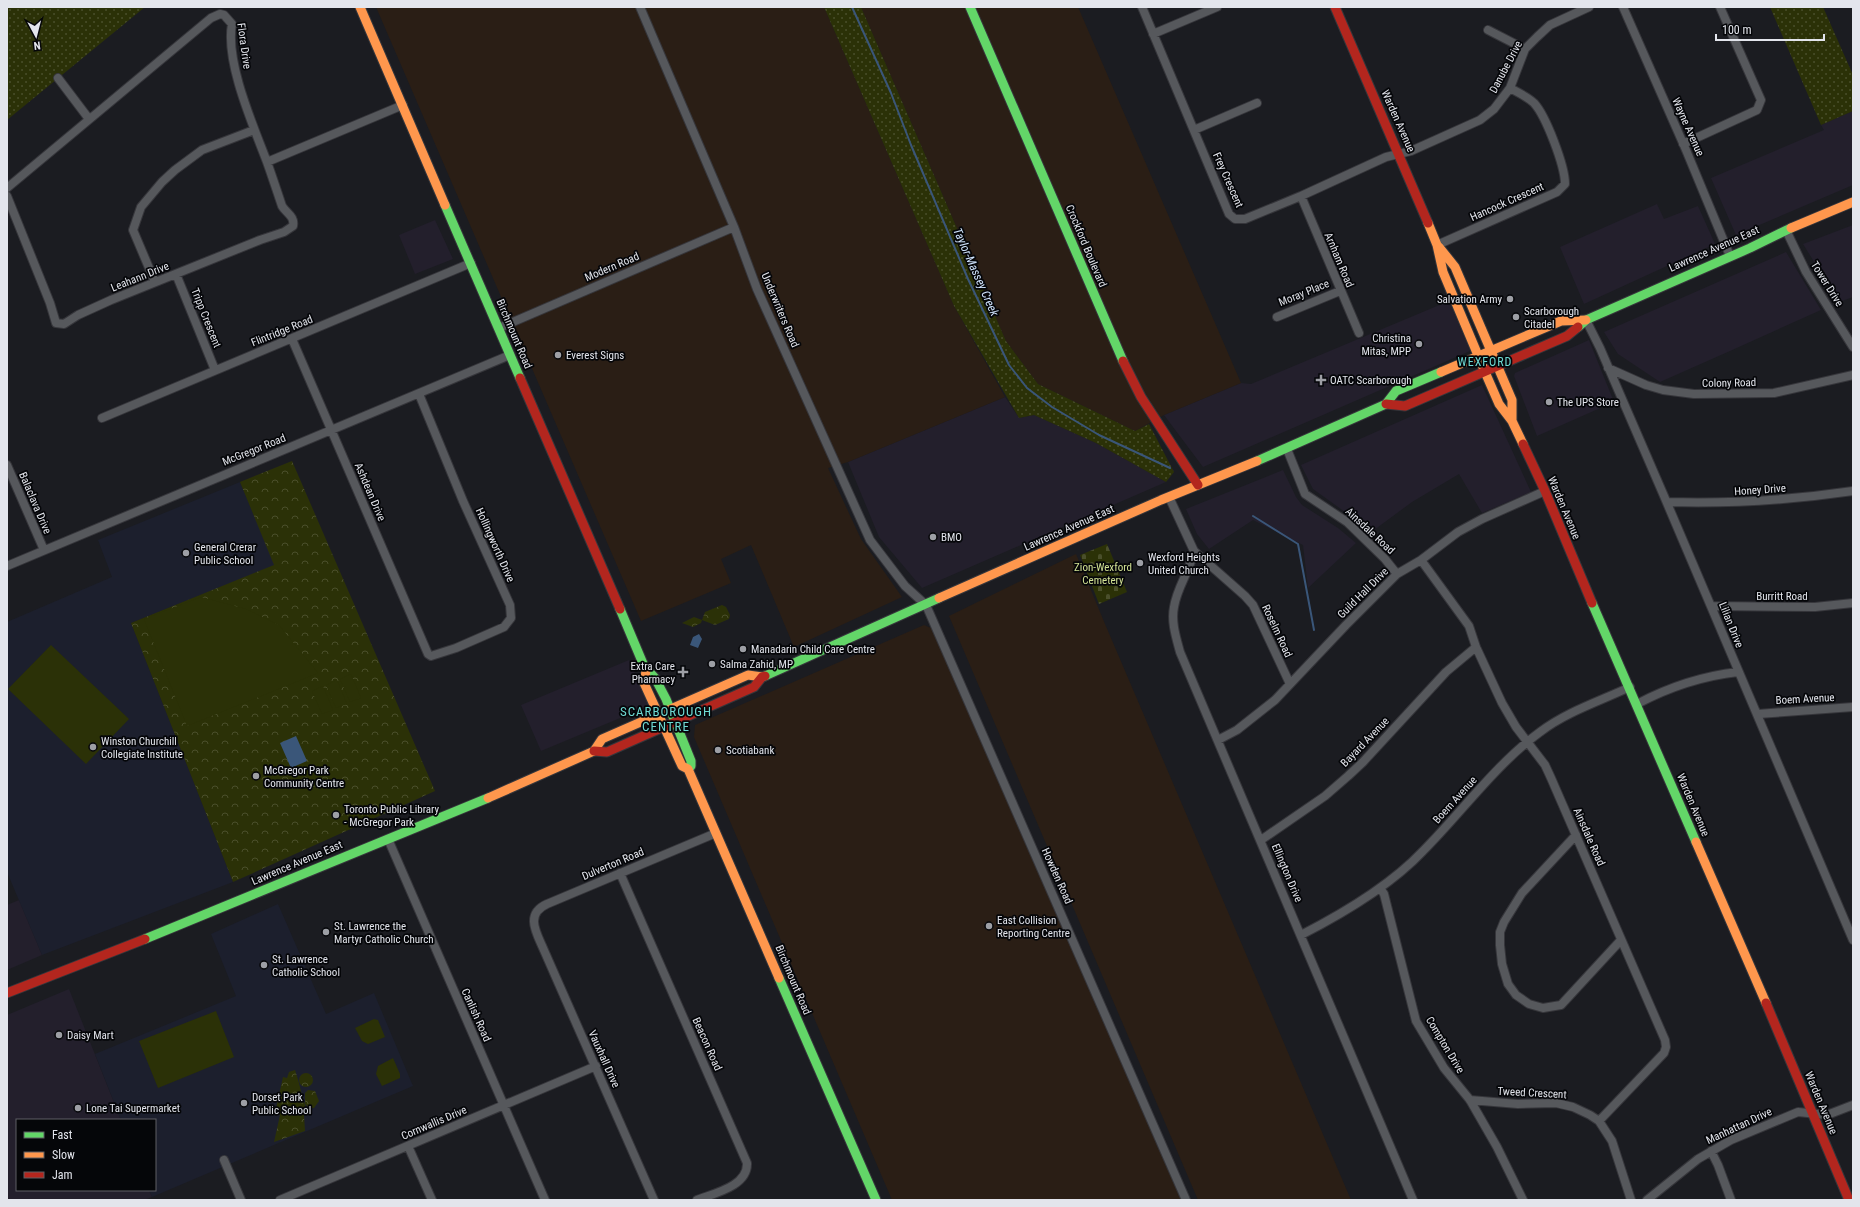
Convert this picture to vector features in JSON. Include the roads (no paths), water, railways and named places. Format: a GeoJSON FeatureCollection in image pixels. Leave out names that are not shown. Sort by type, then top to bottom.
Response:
{"type":"FeatureCollection","features":[{"type":"Feature","properties":{"kind":"main road","name":"Birchmount Road"},"geometry":{"type":"LineString","coordinates":[[360,7],[646,671],[656,678],[675,722],[691,761],[691,766],[688,769]]}},
{"type":"Feature","properties":{"kind":"main road","name":"Crockford Boulevard"},"geometry":{"type":"LineString","coordinates":[[970,7],[1124,363],[1141,397],[1198,485]]}},
{"type":"Feature","properties":{"kind":"main road","name":"Warden Avenue"},"geometry":{"type":"LineString","coordinates":[[1335,7],[1437,244],[1443,272],[1478,356],[1499,404],[1512,421],[1545,491],[1587,592],[1630,687],[1849,1200]]}},
{"type":"Feature","properties":{"kind":"main road","name":"Lawrence Avenue East"},"geometry":{"type":"LineString","coordinates":[[1386,404],[1406,406],[1485,372],[1567,336],[1586,320],[1786,230],[1853,202]]}},
{"type":"Feature","properties":{"kind":"main road","name":"Warden Avenue"},"geometry":{"type":"LineString","coordinates":[[1437,244],[1455,266],[1498,366],[1500,376],[1512,400],[1512,421]]}},
{"type":"Feature","properties":{"kind":"main road","name":"Lawrence Avenue East"},"geometry":{"type":"LineString","coordinates":[[594,751],[602,739],[658,714],[748,675],[762,676],[1169,497],[1287,449],[1386,404],[1396,391],[1561,320],[1586,320]]}},
{"type":"Feature","properties":{"kind":"main road","name":"Birchmount Road"},"geometry":{"type":"LineString","coordinates":[[646,671],[644,683],[682,766],[688,769],[876,1200]]}},
{"type":"Feature","properties":{"kind":"main road","name":"Lawrence Avenue East"},"geometry":{"type":"LineString","coordinates":[[7,993],[230,905],[320,866],[494,796],[594,751],[607,752],[754,687],[762,676]]}},
{"type":"Feature","properties":{"kind":"street","name":"Underwriters Road"},"geometry":{"type":"LineString","coordinates":[[640,7],[734,227],[758,289],[870,540],[905,586],[926,605]]}},
{"type":"Feature","properties":{"kind":"street","name":"Frey Crescent"},"geometry":{"type":"LineString","coordinates":[[1142,7],[1229,214],[1235,219],[1245,219],[1386,157],[1399,154]]}},
{"type":"Feature","properties":{"kind":"street"},"geometry":{"type":"LineString","coordinates":[[1154,34],[1217,7]]}},
{"type":"Feature","properties":{"kind":"street","name":"Danube Drive"},"geometry":{"type":"LineString","coordinates":[[1399,154],[1411,151],[1480,120],[1494,109],[1510,88],[1525,49],[1550,25],[1589,7]]}},
{"type":"Feature","properties":{"kind":"street","name":"Wayne Avenue"},"geometry":{"type":"LineString","coordinates":[[1623,7],[1684,144],[1730,256]]}},
{"type":"Feature","properties":{"kind":"street"},"geometry":{"type":"LineString","coordinates":[[1684,144],[1757,110],[1761,100],[1720,7]]}},
{"type":"Feature","properties":{"kind":"street","name":"Flora Drive"},"geometry":{"type":"LineString","coordinates":[[7,188],[211,18],[220,14],[224,15],[232,24],[230,36],[237,75],[254,130],[267,162]]}},
{"type":"Feature","properties":{"kind":"street"},"geometry":{"type":"LineString","coordinates":[[1488,30],[1525,49]]}},
{"type":"Feature","properties":{"kind":"street"},"geometry":{"type":"LineString","coordinates":[[58,78],[89,119]]}},
{"type":"Feature","properties":{"kind":"street","name":"Hancock Crescent"},"geometry":{"type":"LineString","coordinates":[[1437,244],[1557,192],[1565,184],[1565,173],[1544,120],[1533,102],[1510,88]]}},
{"type":"Feature","properties":{"kind":"street"},"geometry":{"type":"LineString","coordinates":[[1194,130],[1257,103]]}},
{"type":"Feature","properties":{"kind":"street"},"geometry":{"type":"LineString","coordinates":[[267,162],[402,105]]}},
{"type":"Feature","properties":{"kind":"street"},"geometry":{"type":"LineString","coordinates":[[155,282],[133,230],[141,207],[162,182],[175,170],[202,150],[254,130]]}},
{"type":"Feature","properties":{"kind":"street","name":"Leahann Drive"},"geometry":{"type":"LineString","coordinates":[[7,196],[50,302],[56,323],[64,324],[78,315],[155,282],[260,240],[284,232],[293,226],[292,217],[285,212],[282,206],[267,162]]}},
{"type":"Feature","properties":{"kind":"street","name":"Arnham Road"},"geometry":{"type":"LineString","coordinates":[[1300,196],[1359,332]]}},
{"type":"Feature","properties":{"kind":"street","name":"Modern Road"},"geometry":{"type":"LineString","coordinates":[[499,328],[734,227]]}},
{"type":"Feature","properties":{"kind":"street","name":"Tower Drive"},"geometry":{"type":"LineString","coordinates":[[1786,230],[1808,276],[1853,347]]}},
{"type":"Feature","properties":{"kind":"street","name":"Flintridge Road"},"geometry":{"type":"LineString","coordinates":[[102,418],[471,263]]}},
{"type":"Feature","properties":{"kind":"street","name":"Tripp Crescent"},"geometry":{"type":"LineString","coordinates":[[176,274],[215,370]]}},
{"type":"Feature","properties":{"kind":"street","name":"Moray Place"},"geometry":{"type":"LineString","coordinates":[[1277,317],[1340,291]]}},
{"type":"Feature","properties":{"kind":"street","name":"Lilian Drive"},"geometry":{"type":"LineString","coordinates":[[1586,320],[1595,337],[1667,502],[1853,940]]}},
{"type":"Feature","properties":{"kind":"street","name":"Ashdean Drive"},"geometry":{"type":"LineString","coordinates":[[292,339],[428,654]]}},
{"type":"Feature","properties":{"kind":"street","name":"McGregor Road"},"geometry":{"type":"LineString","coordinates":[[7,566],[510,356]]}},
{"type":"Feature","properties":{"kind":"street","name":"Colony Road"},"geometry":{"type":"LineString","coordinates":[[1608,368],[1635,381],[1663,390],[1694,394],[1774,393],[1853,375]]}},
{"type":"Feature","properties":{"kind":"street","name":"Hollingworth Drive"},"geometry":{"type":"LineString","coordinates":[[419,394],[463,500],[510,605],[511,618],[504,627],[438,656],[431,656],[428,654]]}},
{"type":"Feature","properties":{"kind":"street","name":"Ainsdale Road"},"geometry":{"type":"LineString","coordinates":[[1287,449],[1305,494],[1347,522],[1386,559],[1397,574]]}},
{"type":"Feature","properties":{"kind":"street","name":"Balaclava Drive"},"geometry":{"type":"LineString","coordinates":[[7,465],[44,550]]}},
{"type":"Feature","properties":{"kind":"street","name":"Guild Hall Drive"},"geometry":{"type":"LineString","coordinates":[[1218,740],[1229,735],[1254,718],[1275,700],[1372,598],[1397,574],[1421,560],[1458,532],[1482,519],[1545,491]]}},
{"type":"Feature","properties":{"kind":"street","name":"Honey Drive"},"geometry":{"type":"LineString","coordinates":[[1667,502],[1724,504],[1772,501],[1853,491]]}},
{"type":"Feature","properties":{"kind":"street","name":"Roselm Road"},"geometry":{"type":"LineString","coordinates":[[1169,497],[1194,551],[1245,596],[1253,605],[1290,684]]}},
{"type":"Feature","properties":{"kind":"street","name":"Ellington Drive"},"geometry":{"type":"LineString","coordinates":[[1194,551],[1192,564],[1174,606],[1175,634],[1180,652],[1413,1200]]}},
{"type":"Feature","properties":{"kind":"street","name":"Ainsdale Road"},"geometry":{"type":"LineString","coordinates":[[1421,560],[1469,626],[1476,647],[1502,703],[1527,742],[1545,765],[1552,778],[1665,1040],[1666,1047],[1661,1056],[1599,1121]]}},
{"type":"Feature","properties":{"kind":"street","name":"Burritt Road"},"geometry":{"type":"LineString","coordinates":[[1711,606],[1815,607],[1853,603]]}},
{"type":"Feature","properties":{"kind":"street","name":"Howden Road"},"geometry":{"type":"LineString","coordinates":[[926,605],[1186,1200]]}},
{"type":"Feature","properties":{"kind":"street","name":"Bayard Avenue"},"geometry":{"type":"LineString","coordinates":[[1261,840],[1325,796],[1348,776],[1363,762],[1446,672],[1476,647]]}},
{"type":"Feature","properties":{"kind":"street"},"geometry":{"type":"LineString","coordinates":[[1637,704],[1684,683],[1701,678],[1738,672]]}},
{"type":"Feature","properties":{"kind":"street","name":"Boem Avenue"},"geometry":{"type":"LineString","coordinates":[[1301,935],[1332,918],[1380,888],[1422,853],[1498,768],[1540,731],[1567,716],[1630,687]]}},
{"type":"Feature","properties":{"kind":"street","name":"Boem Avenue"},"geometry":{"type":"LineString","coordinates":[[1758,714],[1853,707]]}},
{"type":"Feature","properties":{"kind":"street","name":"Dulverton Road"},"geometry":{"type":"LineString","coordinates":[[534,927],[534,916],[540,907],[716,833]]}},
{"type":"Feature","properties":{"kind":"street"},"geometry":{"type":"LineString","coordinates":[[1576,835],[1522,893],[1504,922],[1500,932],[1500,945],[1502,964],[1508,984],[1516,995],[1529,1004],[1543,1008],[1561,1005],[1621,940]]}},
{"type":"Feature","properties":{"kind":"street","name":"Canlish Road"},"geometry":{"type":"LineString","coordinates":[[388,839],[545,1200]]}},
{"type":"Feature","properties":{"kind":"street","name":"Beacon Road"},"geometry":{"type":"LineString","coordinates":[[620,873],[747,1163],[747,1169],[742,1180],[698,1200]]}},
{"type":"Feature","properties":{"kind":"street","name":"Compton Drive"},"geometry":{"type":"LineString","coordinates":[[1380,888],[1384,894],[1416,1021],[1444,1068],[1470,1100],[1497,1147],[1523,1200]]}},
{"type":"Feature","properties":{"kind":"street","name":"Vauxhall Drive"},"geometry":{"type":"LineString","coordinates":[[534,927],[654,1200]]}},
{"type":"Feature","properties":{"kind":"street","name":"Cornwallis Drive"},"geometry":{"type":"LineString","coordinates":[[280,1200],[596,1066]]}},
{"type":"Feature","properties":{"kind":"street","name":"Tweed Crescent"},"geometry":{"type":"LineString","coordinates":[[1470,1100],[1518,1104],[1560,1104],[1573,1107],[1599,1121],[1612,1141],[1631,1200]]}},
{"type":"Feature","properties":{"kind":"street","name":"Manhattan Drive"},"geometry":{"type":"LineString","coordinates":[[1647,1200],[1685,1169],[1711,1151],[1731,1140],[1798,1112],[1827,1115],[1853,1105]]}},
{"type":"Feature","properties":{"kind":"street"},"geometry":{"type":"LineString","coordinates":[[408,1146],[432,1200]]}},
{"type":"Feature","properties":{"kind":"street"},"geometry":{"type":"LineString","coordinates":[[1711,1151],[1731,1200]]}},
{"type":"Feature","properties":{"kind":"street"},"geometry":{"type":"LineString","coordinates":[[224,1160],[241,1200]]}},
{"type":"Feature","properties":{"kind":"water"},"geometry":{"type":"Polygon","coordinates":[[[699,634],[702,639],[698,648],[690,645],[693,637],[699,634]]]}},
{"type":"Feature","properties":{"kind":"water"},"geometry":{"type":"Polygon","coordinates":[[[296,736],[307,761],[291,768],[280,743],[296,736]]]}},
{"type":"Feature","properties":{"kind":"waterway","name":"Taylor-Massey Creek"},"geometry":{"type":"LineString","coordinates":[[852,7],[891,93],[911,145],[968,279],[1009,365],[1027,388],[1052,407],[1099,435],[1170,468]]}},
{"type":"Feature","properties":{"kind":"waterway","name":"Taylor-Massey Creek"},"geometry":{"type":"LineString","coordinates":[[1253,516],[1298,544],[1314,630]]}},
{"type":"Feature","properties":{"kind":"place","name":"Salvation Army"},"geometry":{"type":"Point","coordinates":[1510,299]}},
{"type":"Feature","properties":{"kind":"place","name":"Scarborough Citadel"},"geometry":{"type":"Point","coordinates":[1516,317]}},
{"type":"Feature","properties":{"kind":"place","name":"Christina Mitas, MPP"},"geometry":{"type":"Point","coordinates":[1419,344]}},
{"type":"Feature","properties":{"kind":"place","name":"Everest Signs"},"geometry":{"type":"Point","coordinates":[558,355]}},
{"type":"Feature","properties":{"kind":"place","name":"OATC Scarborough"},"geometry":{"type":"Point","coordinates":[1321,380]}},
{"type":"Feature","properties":{"kind":"place","name":"The UPS Store"},"geometry":{"type":"Point","coordinates":[1549,402]}},
{"type":"Feature","properties":{"kind":"place","name":"BMO"},"geometry":{"type":"Point","coordinates":[933,537]}},
{"type":"Feature","properties":{"kind":"place","name":"General Crerar Public School"},"geometry":{"type":"Point","coordinates":[186,553]}},
{"type":"Feature","properties":{"kind":"place","name":"Wexford Heights United Church"},"geometry":{"type":"Point","coordinates":[1140,563]}},
{"type":"Feature","properties":{"kind":"place","name":"Manadarin Child Care Centre"},"geometry":{"type":"Point","coordinates":[743,649]}},
{"type":"Feature","properties":{"kind":"place","name":"Salma Zahid, MP"},"geometry":{"type":"Point","coordinates":[712,664]}},
{"type":"Feature","properties":{"kind":"place","name":"Extra Care Pharmacy"},"geometry":{"type":"Point","coordinates":[683,672]}},
{"type":"Feature","properties":{"kind":"place","name":"Winston Churchill Collegiate Institute"},"geometry":{"type":"Point","coordinates":[93,747]}},
{"type":"Feature","properties":{"kind":"place","name":"Scotiabank"},"geometry":{"type":"Point","coordinates":[718,750]}},
{"type":"Feature","properties":{"kind":"place","name":"McGregor Park Community Centre"},"geometry":{"type":"Point","coordinates":[256,776]}},
{"type":"Feature","properties":{"kind":"place","name":"Toronto Public Library - McGregor Park"},"geometry":{"type":"Point","coordinates":[336,815]}},
{"type":"Feature","properties":{"kind":"place","name":"East Collision Reporting Centre"},"geometry":{"type":"Point","coordinates":[989,926]}},
{"type":"Feature","properties":{"kind":"place","name":"St. Lawrence the Martyr Catholic Church"},"geometry":{"type":"Point","coordinates":[326,932]}},
{"type":"Feature","properties":{"kind":"place","name":"St. Lawrence Catholic School"},"geometry":{"type":"Point","coordinates":[264,965]}},
{"type":"Feature","properties":{"kind":"place","name":"Daisy Mart"},"geometry":{"type":"Point","coordinates":[59,1035]}},
{"type":"Feature","properties":{"kind":"place","name":"Dorset Park Public School"},"geometry":{"type":"Point","coordinates":[244,1103]}},
{"type":"Feature","properties":{"kind":"place","name":"Lone Tai Supermarket"},"geometry":{"type":"Point","coordinates":[78,1108]}},
{"type":"Feature","properties":{"kind":"district","name":"WEXFORD"},"geometry":{"type":"Point","coordinates":[1485,362]}},
{"type":"Feature","properties":{"kind":"district","name":"SCARBOROUGH CENTRE"},"geometry":{"type":"Point","coordinates":[666,718]}},
{"type":"Feature","properties":{"kind":"park label","name":"Zion-Wexford Cemetery"},"geometry":{"type":"Point","coordinates":[1103,573]}}]}
